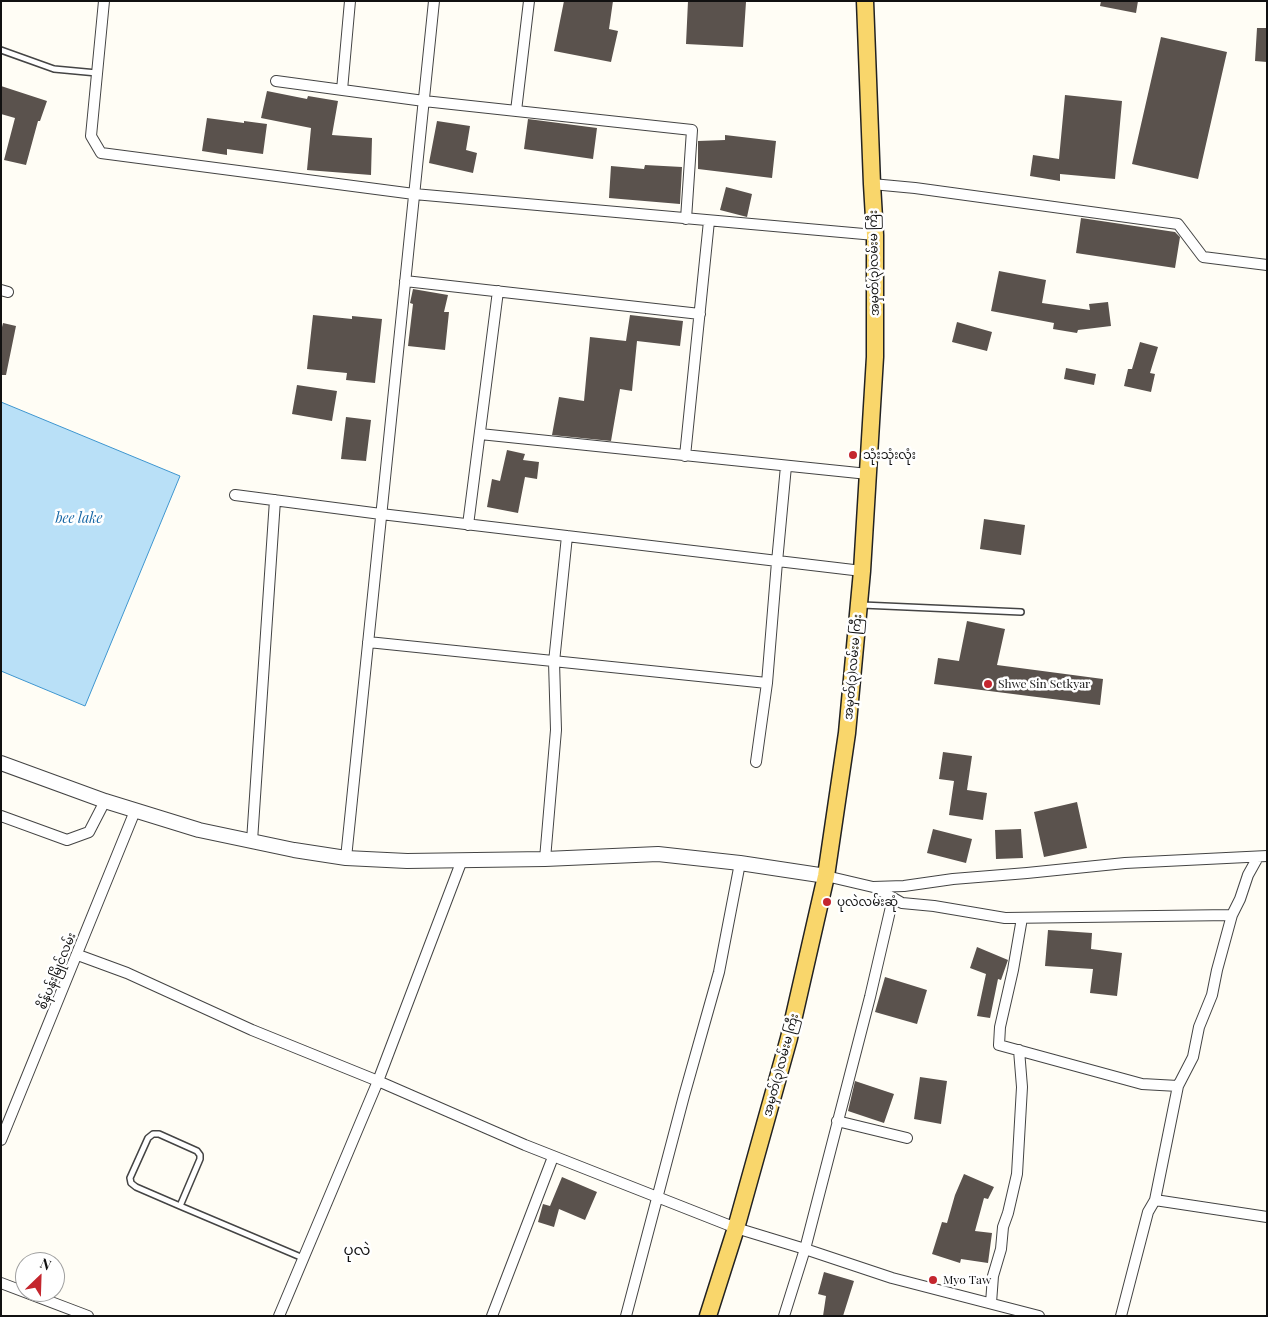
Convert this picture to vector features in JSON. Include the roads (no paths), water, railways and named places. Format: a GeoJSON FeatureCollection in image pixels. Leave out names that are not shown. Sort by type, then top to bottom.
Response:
{"type":"FeatureCollection","features":[{"type":"Feature","properties":{"kind":"main road","name":"အမှတ်(၃)လမ်းမ ကြီး"},"geometry":{"type":"LineString","coordinates":[[708,1316],[736,1228],[789,1038],[826,876],[847,733],[862,571],[874,357],[875,235],[865,1]]}},
{"type":"Feature","properties":{"kind":"street"},"geometry":{"type":"LineString","coordinates":[[104,1],[92,136],[101,153],[414,194],[875,235]]}},
{"type":"Feature","properties":{"kind":"street"},"geometry":{"type":"LineString","coordinates":[[342,90],[350,1]]}},
{"type":"Feature","properties":{"kind":"street"},"geometry":{"type":"LineString","coordinates":[[346,858],[434,1]]}},
{"type":"Feature","properties":{"kind":"street"},"geometry":{"type":"LineString","coordinates":[[516,111],[529,1]]}},
{"type":"Feature","properties":{"kind":"street"},"geometry":{"type":"LineString","coordinates":[[276,82],[424,101],[692,130],[686,219]]}},
{"type":"Feature","properties":{"kind":"street"},"geometry":{"type":"LineString","coordinates":[[872,184],[915,188],[1178,224],[1203,257],[1267,265]]}},
{"type":"Feature","properties":{"kind":"street"},"geometry":{"type":"LineString","coordinates":[[685,456],[709,221]]}},
{"type":"Feature","properties":{"kind":"street"},"geometry":{"type":"LineString","coordinates":[[405,281],[700,314]]}},
{"type":"Feature","properties":{"kind":"street"},"geometry":{"type":"LineString","coordinates":[[468,524],[498,291]]}},
{"type":"Feature","properties":{"kind":"street"},"geometry":{"type":"LineString","coordinates":[[480,434],[868,474]]}},
{"type":"Feature","properties":{"kind":"street"},"geometry":{"type":"LineString","coordinates":[[756,762],[767,684],[786,466]]}},
{"type":"Feature","properties":{"kind":"street"},"geometry":{"type":"LineString","coordinates":[[235,495],[862,571]]}},
{"type":"Feature","properties":{"kind":"street"},"geometry":{"type":"LineString","coordinates":[[252,841],[275,500]]}},
{"type":"Feature","properties":{"kind":"street"},"geometry":{"type":"LineString","coordinates":[[545,859],[556,730],[554,662],[567,536]]}},
{"type":"Feature","properties":{"kind":"street"},"geometry":{"type":"LineString","coordinates":[[368,642],[767,684]]}},
{"type":"Feature","properties":{"kind":"street"},"geometry":{"type":"LineString","coordinates":[[1,763],[105,801],[199,830],[346,858],[407,861],[545,859],[658,854],[740,863],[826,876],[873,887],[904,886],[953,878],[1125,863],[1263,857]]}},
{"type":"Feature","properties":{"kind":"street"},"geometry":{"type":"LineString","coordinates":[[1,816],[67,840],[89,832],[105,801]]}},
{"type":"Feature","properties":{"kind":"street","name":"စိန်ပန်းမြိုင်လမ်း"},"geometry":{"type":"LineString","coordinates":[[1,1140],[78,955],[135,811]]}},
{"type":"Feature","properties":{"kind":"street"},"geometry":{"type":"LineString","coordinates":[[1122,1316],[1148,1212],[1155,1200],[1178,1086],[1193,1057],[1200,1027],[1212,995],[1232,915],[1240,900],[1248,875],[1263,857]]}},
{"type":"Feature","properties":{"kind":"street"},"geometry":{"type":"LineString","coordinates":[[279,1316],[378,1081],[462,860]]}},
{"type":"Feature","properties":{"kind":"street"},"geometry":{"type":"LineString","coordinates":[[626,1316],[684,1096],[720,972],[740,863]]}},
{"type":"Feature","properties":{"kind":"street"},"geometry":{"type":"LineString","coordinates":[[873,887],[902,903],[934,906],[1005,918],[1232,915]]}},
{"type":"Feature","properties":{"kind":"street"},"geometry":{"type":"LineString","coordinates":[[784,1316],[805,1249],[836,1121],[870,997],[893,898]]}},
{"type":"Feature","properties":{"kind":"street"},"geometry":{"type":"LineString","coordinates":[[1022,918],[1000,1026],[999,1045],[1142,1084],[1178,1086]]}},
{"type":"Feature","properties":{"kind":"street"},"geometry":{"type":"LineString","coordinates":[[78,955],[126,973],[252,1030],[378,1081],[553,1156],[736,1228],[892,1278],[1039,1316]]}},
{"type":"Feature","properties":{"kind":"street"},"geometry":{"type":"LineString","coordinates":[[991,1303],[993,1276],[1017,1174],[1022,1087],[1019,1050]]}},
{"type":"Feature","properties":{"kind":"street"},"geometry":{"type":"LineString","coordinates":[[836,1121],[907,1138]]}},
{"type":"Feature","properties":{"kind":"street"},"geometry":{"type":"LineString","coordinates":[[492,1316],[553,1156]]}},
{"type":"Feature","properties":{"kind":"street"},"geometry":{"type":"LineString","coordinates":[[1155,1200],[1267,1217]]}},
{"type":"Feature","properties":{"kind":"street"},"geometry":{"type":"LineString","coordinates":[[1,1283],[88,1316]]}},
{"type":"Feature","properties":{"kind":"lane"},"geometry":{"type":"LineString","coordinates":[[1,50],[54,69],[97,73]]}},
{"type":"Feature","properties":{"kind":"lane"},"geometry":{"type":"LineString","coordinates":[[859,604],[1021,612]]}},
{"type":"Feature","properties":{"kind":"lane"},"geometry":{"type":"LineString","coordinates":[[180,1206],[200,1155],[196,1151],[159,1134],[153,1134],[148,1138],[130,1178],[131,1183],[180,1206],[303,1258]]}},
{"type":"Feature","properties":{"kind":"water","name":"bee lake"},"geometry":{"type":"Polygon","coordinates":[[[1,402],[180,476],[85,706],[1,671],[1,402]]]}},
{"type":"Feature","properties":{"kind":"place","name":"သုံးသုံးလုံး"},"geometry":{"type":"Point","coordinates":[853,455]}},
{"type":"Feature","properties":{"kind":"place","name":"Shwe Sin Setkyar"},"geometry":{"type":"Point","coordinates":[988,684]}},
{"type":"Feature","properties":{"kind":"place","name":"ပုလဲလမ်းဆုံ"},"geometry":{"type":"Point","coordinates":[827,902]}},
{"type":"Feature","properties":{"kind":"place","name":"Myo Taw"},"geometry":{"type":"Point","coordinates":[933,1280]}},
{"type":"Feature","properties":{"kind":"district","name":"ပုလဲ"},"geometry":{"type":"Point","coordinates":[357,1250]}}]}
